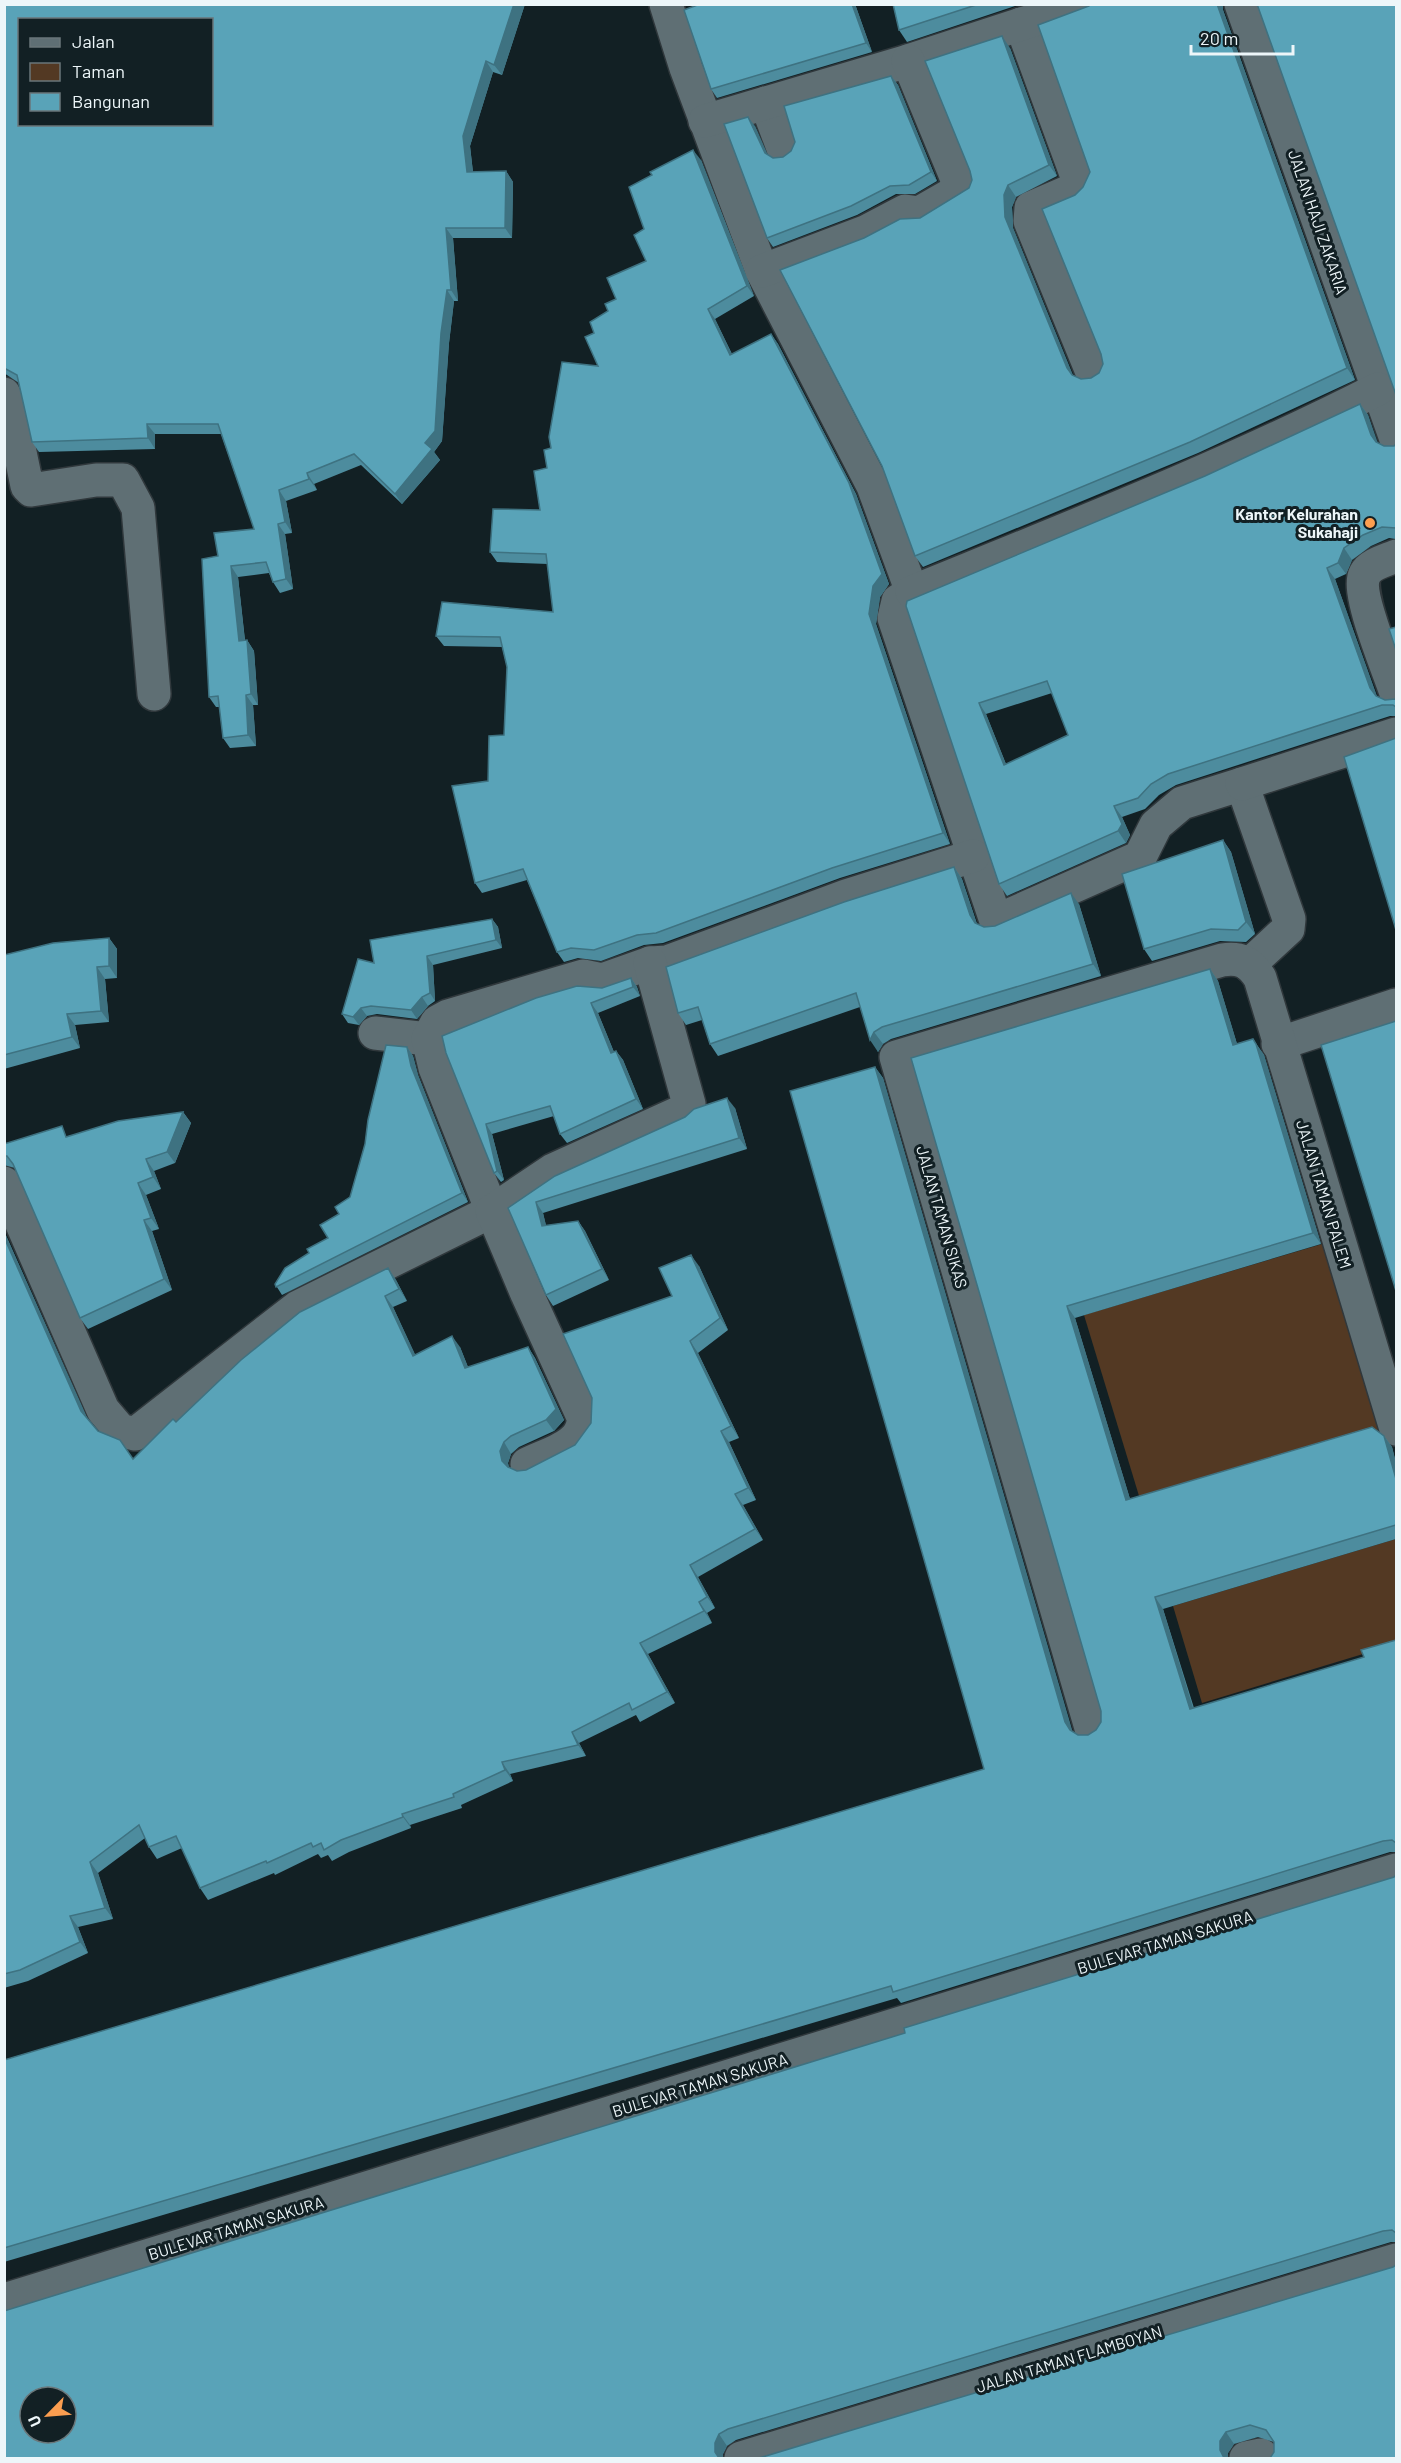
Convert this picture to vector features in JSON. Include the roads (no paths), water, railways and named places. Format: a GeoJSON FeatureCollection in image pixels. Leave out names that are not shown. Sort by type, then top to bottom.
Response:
{"type":"FeatureCollection","features":[{"type":"Feature","properties":{"kind":"street"},"geometry":{"type":"LineString","coordinates":[[666,4],[705,121],[762,271],[873,486],[912,592]]}},
{"type":"Feature","properties":{"kind":"street"},"geometry":{"type":"LineString","coordinates":[[705,121],[908,61],[1083,4]]}},
{"type":"Feature","properties":{"kind":"street","name":"JALAN HAJI ZAKARIA"},"geometry":{"type":"LineString","coordinates":[[1241,4],[1383,378],[1396,439]]}},
{"type":"Feature","properties":{"kind":"street"},"geometry":{"type":"LineString","coordinates":[[1021,24],[1079,182],[1075,189],[1031,208],[1030,221],[1092,372]]}},
{"type":"Feature","properties":{"kind":"street"},"geometry":{"type":"LineString","coordinates":[[762,271],[865,232],[906,211],[919,213],[961,189],[908,61]]}},
{"type":"Feature","properties":{"kind":"street"},"geometry":{"type":"LineString","coordinates":[[766,103],[783,148]]}},
{"type":"Feature","properties":{"kind":"street"},"geometry":{"type":"LineString","coordinates":[[1383,378],[1302,428],[1213,468],[912,592],[898,601],[894,618],[996,921],[1140,857],[1156,825],[1182,804],[1396,734]]}},
{"type":"Feature","properties":{"kind":"street"},"geometry":{"type":"LineString","coordinates":[[4,394],[13,418],[27,486],[31,490],[96,480],[123,480],[130,489],[138,508],[154,694]]}},
{"type":"Feature","properties":{"kind":"street"},"geometry":{"type":"LineString","coordinates":[[1396,556],[1370,568],[1362,585],[1369,617],[1396,693]]}},
{"type":"Feature","properties":{"kind":"street"},"geometry":{"type":"LineString","coordinates":[[1242,784],[1289,919],[1288,929],[1247,964]]}},
{"type":"Feature","properties":{"kind":"street"},"geometry":{"type":"LineString","coordinates":[[527,1464],[573,1441],[581,1433],[583,1417],[527,1294],[435,1068],[428,1039],[437,1022],[448,1016],[583,976],[602,980],[650,963],[667,962],[846,896],[973,856]]}},
{"type":"Feature","properties":{"kind":"street","name":"JALAN TAMAN SIKAS"},"geometry":{"type":"LineString","coordinates":[[1091,1728],[896,1057],[1222,960],[1235,958],[1247,964]]}},
{"type":"Feature","properties":{"kind":"street"},"geometry":{"type":"LineString","coordinates":[[4,1183],[103,1410],[120,1430],[135,1434],[298,1307],[492,1211],[553,1170],[685,1110],[689,1104],[650,963]]}},
{"type":"Feature","properties":{"kind":"street","name":"JALAN TAMAN PALEM"},"geometry":{"type":"LineString","coordinates":[[1247,964],[1260,978],[1278,1044],[1396,1429]]}},
{"type":"Feature","properties":{"kind":"street"},"geometry":{"type":"LineString","coordinates":[[1278,1044],[1396,1005]]}},
{"type":"Feature","properties":{"kind":"street"},"geometry":{"type":"LineString","coordinates":[[375,1033],[428,1039]]}},
{"type":"Feature","properties":{"kind":"street","name":"BULEVAR TAMAN SAKURA"},"geometry":{"type":"LineString","coordinates":[[4,2300],[1396,1870]]}},
{"type":"Feature","properties":{"kind":"street","name":"JALAN TAMAN FLAMBOYAN"},"geometry":{"type":"LineString","coordinates":[[741,2458],[1396,2260]]}},
{"type":"Feature","properties":{"kind":"street"},"geometry":{"type":"LineString","coordinates":[[1246,2458],[1261,2455],[1264,2458]]}},
{"type":"Feature","properties":{"kind":"place","name":"Kantor Kelurahan Sukahaji"},"geometry":{"type":"Point","coordinates":[1370,523]}}]}
